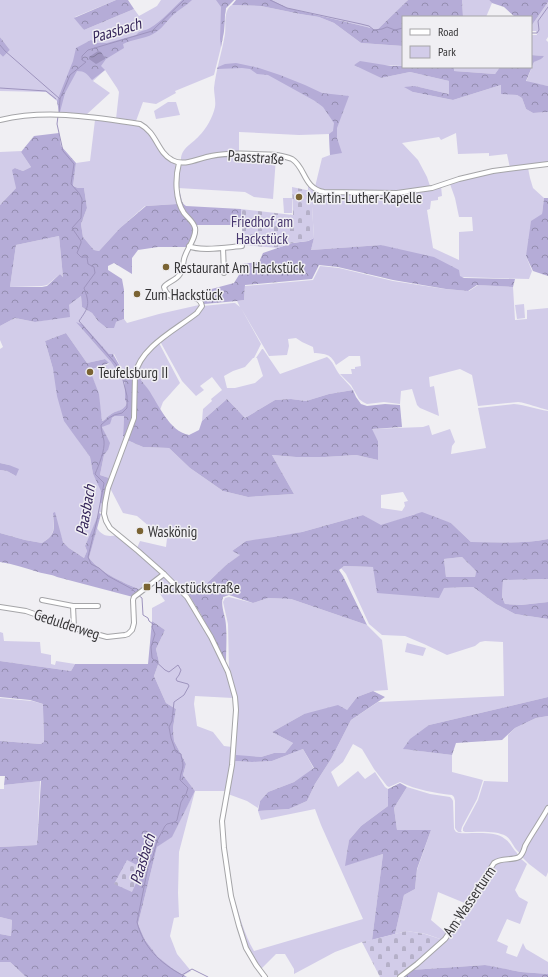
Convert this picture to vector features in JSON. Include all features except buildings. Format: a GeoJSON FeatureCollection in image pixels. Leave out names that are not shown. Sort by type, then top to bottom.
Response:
{"type":"FeatureCollection","features":[{"type":"Feature","properties":{"kind":"street"},"geometry":{"type":"LineString","coordinates":[[0,120],[12,117],[58,114],[140,124],[149,130],[161,151],[166,156],[178,163],[176,186],[179,205],[194,224],[195,234],[184,259],[183,268],[180,275],[164,287],[166,293],[171,296],[177,298],[193,297],[199,300],[202,306],[197,313],[153,346],[139,362],[135,375],[134,418],[112,476],[104,509],[105,519],[110,528],[164,574],[187,597],[200,617],[225,664],[233,690],[236,715],[232,765],[222,822],[224,848],[231,896],[239,926],[246,948],[265,977]]}},
{"type":"Feature","properties":{"kind":"street","name":"Paasstraße"},"geometry":{"type":"LineString","coordinates":[[178,163],[184,163],[204,157],[222,154],[285,156],[292,159],[296,163],[312,187],[318,191],[330,193],[397,193],[432,188],[459,179],[492,171],[548,164]]}},
{"type":"Feature","properties":{"kind":"street"},"geometry":{"type":"LineString","coordinates":[[189,246],[193,249],[201,250],[242,246]]}},
{"type":"Feature","properties":{"kind":"street"},"geometry":{"type":"LineString","coordinates":[[223,248],[224,273]]}},
{"type":"Feature","properties":{"kind":"street","name":"Gedulderweg"},"geometry":{"type":"LineString","coordinates":[[0,607],[31,612],[74,628],[107,637],[125,635],[132,630],[133,627],[133,600],[137,594],[164,574]]}},
{"type":"Feature","properties":{"kind":"street"},"geometry":{"type":"LineString","coordinates":[[42,600],[73,606],[98,606]]}},
{"type":"Feature","properties":{"kind":"street"},"geometry":{"type":"LineString","coordinates":[[73,606],[74,628]]}},
{"type":"Feature","properties":{"kind":"street","name":"Am Wasserturm"},"geometry":{"type":"LineString","coordinates":[[400,977],[445,939],[494,863],[500,860],[517,858],[521,855],[528,840],[548,808]]}},
{"type":"Feature","properties":{"kind":"green space"},"geometry":{"type":"Polygon","coordinates":[[[0,0],[116,0],[75,17],[84,30],[134,9],[139,16],[157,6],[161,0],[234,0],[226,8],[224,31],[214,75],[175,91],[176,93],[156,104],[143,102],[136,121],[116,119],[119,92],[105,70],[93,81],[110,93],[86,115],[59,112],[57,101],[46,92],[0,91],[0,54],[3,57],[10,50],[0,37],[0,0]]]}},
{"type":"Feature","properties":{"kind":"green space"},"geometry":{"type":"Polygon","coordinates":[[[116,0],[128,0],[134,9],[84,30],[74,18],[116,0]]]}},
{"type":"Feature","properties":{"kind":"green space"},"geometry":{"type":"Polygon","coordinates":[[[182,0],[192,0],[150,36],[123,44],[124,48],[106,59],[101,66],[105,70],[92,80],[86,73],[77,71],[65,93],[59,112],[57,101],[73,61],[76,48],[91,40],[97,43],[107,43],[136,35],[159,22],[182,0]]]}},
{"type":"Feature","properties":{"kind":"green space"},"geometry":{"type":"Polygon","coordinates":[[[216,0],[234,0],[226,8],[221,47],[221,7],[216,0]]]}},
{"type":"Feature","properties":{"kind":"green space"},"geometry":{"type":"Polygon","coordinates":[[[236,0],[272,0],[288,8],[377,30],[408,0],[462,0],[463,16],[402,16],[402,46],[361,43],[334,23],[319,17],[261,6],[232,5],[236,0]]]}},
{"type":"Feature","properties":{"kind":"green space"},"geometry":{"type":"Polygon","coordinates":[[[272,0],[408,0],[377,30],[288,8],[272,0]]]}},
{"type":"Feature","properties":{"kind":"green space"},"geometry":{"type":"Polygon","coordinates":[[[462,0],[489,0],[492,3],[486,16],[463,16],[462,0]]]}},
{"type":"Feature","properties":{"kind":"green space"},"geometry":{"type":"Polygon","coordinates":[[[489,0],[548,0],[532,25],[532,16],[514,16],[504,7],[492,3],[489,0]]]}},
{"type":"Feature","properties":{"kind":"green space"},"geometry":{"type":"Polygon","coordinates":[[[548,2],[548,37],[546,40],[548,42],[548,86],[526,82],[534,62],[543,56],[532,55],[532,35],[537,35],[536,31],[532,31],[532,25],[548,2]]]}},
{"type":"Feature","properties":{"kind":"green space"},"geometry":{"type":"Polygon","coordinates":[[[232,5],[261,6],[319,17],[334,23],[361,43],[402,46],[402,66],[354,64],[381,78],[410,72],[449,81],[449,94],[415,86],[413,92],[453,100],[501,85],[501,93],[517,95],[522,98],[526,109],[533,113],[548,112],[548,162],[510,168],[507,154],[489,156],[489,153],[458,154],[456,133],[441,140],[439,137],[402,143],[418,160],[430,186],[400,191],[327,191],[315,187],[322,158],[330,155],[329,134],[299,135],[239,132],[239,152],[214,153],[183,161],[181,160],[181,156],[183,152],[187,146],[204,130],[214,111],[214,88],[216,74],[225,34],[226,15],[228,8],[232,5]]]}},
{"type":"Feature","properties":{"kind":"green space"},"geometry":{"type":"Polygon","coordinates":[[[0,37],[10,50],[3,57],[0,54],[0,37]]]}},
{"type":"Feature","properties":{"kind":"green space"},"geometry":{"type":"Polygon","coordinates":[[[532,55],[544,56],[541,59],[534,62],[532,67],[532,55]]]}},
{"type":"Feature","properties":{"kind":"green space"},"geometry":{"type":"Polygon","coordinates":[[[360,61],[391,66],[402,66],[402,68],[454,68],[454,71],[495,74],[499,68],[531,68],[526,81],[548,86],[548,112],[533,113],[526,109],[522,98],[517,95],[501,94],[501,85],[453,100],[413,92],[404,87],[415,86],[449,94],[449,81],[410,72],[381,78],[354,65],[360,61]]]}},
{"type":"Feature","properties":{"kind":"green space"},"geometry":{"type":"Polygon","coordinates":[[[236,63],[259,68],[280,75],[322,93],[349,96],[337,128],[337,138],[342,153],[330,155],[329,134],[333,131],[334,123],[323,107],[268,75],[257,74],[250,69],[242,68],[217,69],[225,64],[236,63]]]}},
{"type":"Feature","properties":{"kind":"green space"},"geometry":{"type":"Polygon","coordinates":[[[454,68],[499,68],[495,74],[454,71],[454,68]]]}},
{"type":"Feature","properties":{"kind":"green space"},"geometry":{"type":"Polygon","coordinates":[[[168,102],[176,102],[180,115],[156,119],[154,111],[168,102]]]}},
{"type":"Feature","properties":{"kind":"green space"},"geometry":{"type":"Polygon","coordinates":[[[95,120],[140,125],[148,131],[164,157],[176,166],[175,185],[177,204],[145,206],[120,228],[99,251],[94,250],[83,237],[81,224],[87,208],[84,188],[73,186],[76,163],[90,161],[95,120]]]}},
{"type":"Feature","properties":{"kind":"green space"},"geometry":{"type":"Polygon","coordinates":[[[59,133],[61,146],[76,163],[73,186],[84,188],[87,208],[81,224],[83,237],[94,250],[99,251],[120,228],[146,206],[177,204],[181,212],[193,225],[194,232],[186,247],[158,247],[138,250],[132,258],[132,274],[114,263],[108,266],[108,270],[122,279],[124,290],[124,319],[116,322],[114,328],[107,328],[98,321],[92,313],[82,307],[81,296],[69,305],[70,317],[35,322],[15,318],[0,326],[0,205],[16,188],[12,170],[15,168],[23,171],[31,167],[21,152],[34,136],[59,133]],[[59,236],[16,245],[10,287],[42,287],[47,286],[60,274],[63,277],[59,236]]]}},
{"type":"Feature","properties":{"kind":"green space"},"geometry":{"type":"Polygon","coordinates":[[[22,151],[21,152],[31,167],[23,171],[15,168],[16,188],[0,205],[0,152],[22,151]]]}},
{"type":"Feature","properties":{"kind":"green space"},"geometry":{"type":"Polygon","coordinates":[[[224,156],[276,157],[273,199],[254,197],[245,192],[178,188],[178,179],[182,165],[224,156]]]}},
{"type":"Feature","properties":{"kind":"green space"},"geometry":{"type":"Polygon","coordinates":[[[528,168],[533,188],[544,198],[542,214],[526,256],[532,271],[529,279],[460,277],[381,245],[311,250],[314,238],[311,191],[308,190],[308,185],[316,192],[323,194],[388,194],[441,186],[442,196],[438,197],[438,200],[431,201],[430,209],[427,210],[433,248],[459,260],[459,232],[473,231],[472,217],[459,217],[450,184],[492,172],[528,168]]]}},
{"type":"Feature","properties":{"kind":"green space","name":"Friedhof am Hackstück"},"geometry":{"type":"Polygon","coordinates":[[[292,187],[311,191],[314,238],[308,241],[292,243],[278,248],[243,245],[241,209],[293,215],[292,187]]]}},
{"type":"Feature","properties":{"kind":"green space"},"geometry":{"type":"Polygon","coordinates":[[[178,192],[180,193],[182,202],[186,206],[241,209],[241,225],[197,225],[183,208],[178,192]]]}},
{"type":"Feature","properties":{"kind":"green space"},"geometry":{"type":"Polygon","coordinates":[[[283,198],[292,198],[292,213],[284,213],[283,198]]]}},
{"type":"Feature","properties":{"kind":"green space"},"geometry":{"type":"Polygon","coordinates":[[[544,198],[548,198],[548,276],[533,271],[526,256],[531,221],[542,214],[544,198]]]}},
{"type":"Feature","properties":{"kind":"green space"},"geometry":{"type":"Polygon","coordinates":[[[59,236],[63,277],[60,274],[47,285],[42,286],[10,287],[16,245],[59,236]]]}},
{"type":"Feature","properties":{"kind":"green space"},"geometry":{"type":"Polygon","coordinates":[[[314,238],[311,250],[381,245],[434,257],[459,270],[460,276],[464,278],[515,279],[513,287],[477,285],[468,291],[446,289],[393,280],[338,267],[319,265],[312,279],[245,285],[244,300],[204,304],[200,298],[204,291],[234,283],[242,270],[242,264],[259,262],[263,253],[292,243],[308,241],[314,238]]]}},
{"type":"Feature","properties":{"kind":"green space"},"geometry":{"type":"Polygon","coordinates":[[[320,266],[339,268],[393,281],[445,289],[469,291],[478,285],[513,287],[515,320],[527,319],[527,310],[548,308],[548,410],[518,402],[478,406],[472,375],[460,369],[429,377],[430,387],[434,386],[439,416],[420,408],[417,405],[412,389],[401,391],[400,404],[384,402],[367,404],[359,399],[351,385],[340,374],[352,374],[351,369],[361,366],[360,356],[349,356],[336,365],[330,357],[325,354],[314,353],[313,347],[296,338],[288,339],[289,346],[287,355],[269,356],[241,308],[261,344],[254,358],[245,367],[224,376],[227,388],[235,388],[255,383],[263,376],[256,358],[263,349],[280,374],[327,357],[340,375],[353,390],[329,394],[306,401],[291,399],[275,400],[245,418],[227,399],[202,421],[203,409],[212,401],[211,399],[222,390],[212,377],[200,386],[204,390],[196,396],[182,381],[161,341],[193,318],[203,306],[235,303],[240,307],[237,301],[244,300],[245,286],[313,280],[320,266]]]}},
{"type":"Feature","properties":{"kind":"green space"},"geometry":{"type":"Polygon","coordinates":[[[81,296],[82,307],[92,313],[98,321],[116,322],[124,319],[127,323],[199,305],[195,312],[146,350],[135,367],[125,375],[114,354],[109,354],[77,323],[111,362],[125,383],[125,400],[127,403],[121,410],[113,413],[102,421],[98,393],[90,370],[109,364],[105,359],[87,363],[66,333],[45,341],[53,369],[78,440],[90,457],[93,474],[102,491],[100,503],[103,504],[102,512],[100,512],[85,546],[87,551],[84,558],[63,542],[53,513],[54,523],[52,534],[42,543],[0,533],[0,470],[7,471],[16,476],[9,465],[0,463],[0,349],[3,347],[0,340],[0,326],[15,318],[35,322],[69,316],[69,305],[81,296]]]}},
{"type":"Feature","properties":{"kind":"green space"},"geometry":{"type":"Polygon","coordinates":[[[524,304],[525,318],[517,319],[515,305],[524,304]]]}},
{"type":"Feature","properties":{"kind":"green space"},"geometry":{"type":"Polygon","coordinates":[[[76,322],[83,325],[109,354],[113,354],[125,375],[135,367],[134,409],[131,422],[124,437],[124,416],[115,416],[112,418],[110,424],[102,427],[110,443],[108,450],[104,455],[100,475],[109,478],[103,504],[100,503],[101,491],[93,474],[90,457],[64,421],[57,396],[53,369],[45,341],[66,333],[87,363],[105,359],[109,363],[90,370],[99,394],[102,421],[113,413],[121,410],[127,403],[125,400],[125,383],[111,362],[76,322]]]}},
{"type":"Feature","properties":{"kind":"green space"},"geometry":{"type":"Polygon","coordinates":[[[159,343],[180,383],[163,402],[160,410],[137,374],[143,359],[159,343]]]}},
{"type":"Feature","properties":{"kind":"green space"},"geometry":{"type":"Polygon","coordinates":[[[137,374],[170,423],[182,433],[189,435],[199,430],[202,421],[227,399],[245,418],[275,400],[291,399],[306,401],[329,394],[353,390],[361,404],[367,406],[385,404],[400,405],[402,427],[372,429],[378,441],[378,460],[356,455],[296,457],[272,455],[294,494],[248,497],[223,491],[190,468],[169,448],[143,447],[127,440],[135,422],[137,374]]]}},
{"type":"Feature","properties":{"kind":"green space"},"geometry":{"type":"Polygon","coordinates":[[[514,404],[548,411],[548,539],[520,542],[471,542],[451,523],[415,514],[381,526],[363,515],[302,532],[274,538],[246,541],[232,551],[241,555],[226,565],[202,588],[192,585],[185,593],[137,548],[140,541],[166,547],[168,530],[150,527],[137,516],[123,513],[110,488],[127,440],[143,447],[169,448],[190,468],[223,491],[248,497],[294,494],[272,455],[325,457],[356,455],[378,460],[378,441],[371,429],[423,427],[429,425],[432,435],[450,429],[455,442],[452,446],[451,454],[486,448],[478,408],[514,404]],[[403,492],[381,495],[381,508],[402,511],[405,506],[404,502],[408,501],[403,492]]]}},
{"type":"Feature","properties":{"kind":"green space"},"geometry":{"type":"Polygon","coordinates":[[[115,416],[124,416],[124,437],[109,478],[100,475],[104,455],[108,450],[102,427],[115,416]]]}},
{"type":"Feature","properties":{"kind":"green space"},"geometry":{"type":"Polygon","coordinates":[[[0,463],[19,469],[16,476],[7,471],[0,470],[0,463]]]}},
{"type":"Feature","properties":{"kind":"green space"},"geometry":{"type":"Polygon","coordinates":[[[55,512],[63,542],[84,558],[87,551],[85,546],[99,513],[101,514],[89,558],[106,573],[141,590],[133,597],[0,562],[0,533],[42,543],[50,537],[54,530],[53,513],[55,512]]]}},
{"type":"Feature","properties":{"kind":"green space"},"geometry":{"type":"Polygon","coordinates":[[[422,512],[451,523],[471,542],[520,542],[548,539],[548,579],[503,580],[502,597],[505,604],[521,605],[548,602],[548,619],[515,614],[496,604],[473,587],[444,588],[439,598],[377,593],[373,567],[344,566],[339,570],[367,625],[291,599],[268,598],[253,603],[229,595],[223,597],[222,600],[226,623],[226,663],[200,613],[186,592],[192,585],[202,588],[226,565],[240,555],[232,551],[246,541],[302,532],[363,515],[381,525],[422,512]],[[462,557],[444,559],[446,577],[475,577],[476,571],[462,557]]]}},
{"type":"Feature","properties":{"kind":"green space"},"geometry":{"type":"Polygon","coordinates":[[[97,528],[101,533],[106,535],[117,535],[158,570],[160,574],[159,577],[141,590],[100,569],[89,558],[97,528]]]}},
{"type":"Feature","properties":{"kind":"green space"},"geometry":{"type":"Polygon","coordinates":[[[462,557],[476,571],[475,577],[446,577],[444,559],[462,557]]]}},
{"type":"Feature","properties":{"kind":"green space"},"geometry":{"type":"Polygon","coordinates":[[[344,566],[373,567],[444,588],[473,587],[496,604],[515,614],[548,619],[548,697],[429,725],[404,749],[452,755],[452,772],[483,780],[477,799],[462,827],[462,832],[457,831],[455,828],[455,801],[452,795],[426,791],[400,782],[389,787],[387,786],[374,769],[362,749],[353,744],[343,762],[331,772],[338,787],[358,771],[365,779],[375,772],[388,789],[388,806],[361,826],[349,840],[346,865],[383,854],[372,940],[335,952],[294,974],[294,969],[285,954],[276,954],[261,969],[247,947],[233,895],[245,931],[254,951],[363,919],[315,809],[261,820],[258,811],[289,809],[307,801],[351,720],[378,702],[504,696],[503,642],[480,642],[475,646],[447,655],[405,636],[382,635],[369,624],[346,574],[341,568],[344,566]]]}},
{"type":"Feature","properties":{"kind":"green space"},"geometry":{"type":"Polygon","coordinates":[[[164,576],[186,599],[210,638],[228,676],[233,698],[195,696],[194,704],[197,726],[213,732],[224,746],[232,747],[230,769],[225,791],[195,791],[183,775],[186,764],[174,741],[173,728],[176,709],[166,703],[154,676],[159,662],[156,649],[165,630],[152,621],[152,608],[165,601],[153,584],[164,576]]]}},
{"type":"Feature","properties":{"kind":"green space"},"geometry":{"type":"Polygon","coordinates":[[[548,579],[548,602],[521,605],[505,604],[502,597],[503,580],[548,579]]]}},
{"type":"Feature","properties":{"kind":"green space"},"geometry":{"type":"Polygon","coordinates":[[[229,597],[253,603],[268,598],[291,599],[367,625],[382,640],[388,690],[373,691],[357,697],[347,710],[304,714],[272,732],[293,743],[285,753],[274,753],[261,757],[236,756],[235,761],[272,761],[303,749],[314,769],[294,782],[268,792],[260,801],[258,808],[247,801],[228,794],[236,718],[229,670],[228,624],[223,602],[225,598],[229,597]]]}},
{"type":"Feature","properties":{"kind":"green space"},"geometry":{"type":"Polygon","coordinates":[[[152,621],[165,630],[156,649],[159,662],[154,676],[166,703],[176,709],[173,728],[174,741],[186,764],[183,775],[195,791],[172,837],[157,847],[138,924],[145,940],[158,957],[173,969],[187,977],[26,977],[10,962],[0,962],[0,934],[11,936],[12,920],[0,917],[0,847],[37,845],[41,781],[4,785],[5,776],[0,776],[0,741],[41,744],[44,742],[43,704],[30,700],[0,697],[0,661],[71,671],[75,664],[148,664],[152,621]]]}},
{"type":"Feature","properties":{"kind":"green space"},"geometry":{"type":"Polygon","coordinates":[[[0,632],[3,633],[4,641],[40,642],[41,653],[51,655],[51,664],[55,665],[56,661],[75,664],[71,671],[0,661],[0,632]]]}},
{"type":"Feature","properties":{"kind":"green space"},"geometry":{"type":"Polygon","coordinates":[[[407,643],[426,648],[423,656],[405,652],[407,643]]]}},
{"type":"Feature","properties":{"kind":"green space"},"geometry":{"type":"Polygon","coordinates":[[[373,691],[385,697],[351,720],[307,801],[289,809],[258,811],[260,801],[268,792],[294,782],[314,768],[303,749],[272,761],[235,761],[236,755],[261,757],[274,753],[285,753],[293,743],[272,732],[304,714],[338,705],[347,710],[357,697],[373,691]]]}},
{"type":"Feature","properties":{"kind":"green space"},"geometry":{"type":"Polygon","coordinates":[[[548,697],[548,716],[536,718],[515,728],[502,740],[456,743],[452,755],[403,749],[410,739],[429,725],[548,697]]]}},
{"type":"Feature","properties":{"kind":"green space"},"geometry":{"type":"Polygon","coordinates":[[[0,698],[32,701],[43,704],[44,743],[0,741],[0,698]]]}},
{"type":"Feature","properties":{"kind":"green space"},"geometry":{"type":"Polygon","coordinates":[[[548,716],[548,805],[520,853],[508,838],[502,834],[492,832],[463,831],[463,828],[478,800],[484,781],[508,782],[508,735],[515,728],[536,718],[548,716]]]}},
{"type":"Feature","properties":{"kind":"green space"},"geometry":{"type":"Polygon","coordinates":[[[40,781],[37,845],[0,847],[0,789],[4,789],[4,785],[40,781]]]}},
{"type":"Feature","properties":{"kind":"green space"},"geometry":{"type":"Polygon","coordinates":[[[400,783],[407,787],[394,808],[397,830],[431,830],[417,869],[415,889],[404,895],[395,934],[372,940],[383,854],[345,866],[349,840],[361,826],[388,806],[388,789],[400,783]]]}},
{"type":"Feature","properties":{"kind":"green space"},"geometry":{"type":"Polygon","coordinates":[[[407,787],[430,794],[450,797],[453,801],[454,829],[456,832],[489,833],[498,835],[508,842],[518,856],[495,860],[467,904],[438,892],[431,920],[444,931],[450,931],[443,940],[426,934],[407,931],[395,934],[404,895],[415,889],[417,870],[431,830],[397,830],[394,808],[407,787]]]}},
{"type":"Feature","properties":{"kind":"green space"},"geometry":{"type":"Polygon","coordinates":[[[195,791],[179,852],[179,917],[174,918],[170,936],[177,954],[191,971],[184,975],[172,969],[158,957],[145,940],[138,924],[157,847],[171,837],[195,791]]]}},
{"type":"Feature","properties":{"kind":"green space"},"geometry":{"type":"Polygon","coordinates":[[[548,809],[548,872],[546,877],[521,856],[548,809]]]}},
{"type":"Feature","properties":{"kind":"green space"},"geometry":{"type":"Polygon","coordinates":[[[520,858],[527,864],[515,890],[519,897],[528,902],[520,924],[507,919],[497,941],[508,946],[506,953],[517,957],[523,943],[526,949],[548,962],[548,974],[521,972],[484,965],[411,970],[444,942],[495,863],[520,858]]]}},
{"type":"Feature","properties":{"kind":"green space"},"geometry":{"type":"Polygon","coordinates":[[[127,860],[143,868],[132,892],[114,884],[127,860]]]}},
{"type":"Feature","properties":{"kind":"green space"},"geometry":{"type":"Polygon","coordinates":[[[0,917],[12,920],[11,936],[0,934],[0,917]]]}},
{"type":"Feature","properties":{"kind":"green space"},"geometry":{"type":"Polygon","coordinates":[[[407,931],[425,934],[443,940],[396,977],[380,977],[362,942],[407,931]]]}},
{"type":"Feature","properties":{"kind":"green space"},"geometry":{"type":"Polygon","coordinates":[[[0,962],[10,962],[26,977],[0,977],[0,962]]]}},
{"type":"Feature","properties":{"kind":"green space"},"geometry":{"type":"Polygon","coordinates":[[[485,965],[521,972],[548,974],[548,977],[401,977],[411,970],[485,965]]]}},
{"type":"Feature","properties":{"kind":"water"},"geometry":{"type":"Polygon","coordinates":[[[98,51],[101,52],[105,59],[96,64],[89,59],[89,57],[98,51]]]}},
{"type":"Feature","properties":{"kind":"waterway","name":"Paasbach"},"geometry":{"type":"LineString","coordinates":[[59,113],[60,99],[70,75],[86,62],[82,60],[82,56],[88,50],[152,31],[184,0]]}},
{"type":"Feature","properties":{"kind":"waterway"},"geometry":{"type":"LineString","coordinates":[[270,0],[287,8],[369,26],[374,30],[387,27],[395,30],[402,28]]}},
{"type":"Feature","properties":{"kind":"waterway"},"geometry":{"type":"LineString","coordinates":[[532,33],[537,33],[539,30],[538,21],[548,7]]}},
{"type":"Feature","properties":{"kind":"waterway"},"geometry":{"type":"LineString","coordinates":[[0,45],[60,99]]}},
{"type":"Feature","properties":{"kind":"waterway"},"geometry":{"type":"LineString","coordinates":[[0,88],[46,91],[56,99]]}},
{"type":"Feature","properties":{"kind":"waterway","name":"Paasbach"},"geometry":{"type":"LineString","coordinates":[[58,116],[57,124],[63,151],[74,164],[71,184],[82,199],[81,218],[72,228],[81,241],[77,253],[81,257],[87,257],[88,264],[94,267],[95,273],[84,288],[88,305],[79,321],[116,364],[123,380],[127,396],[127,408],[122,413],[109,418],[101,425],[104,449],[95,474],[104,483],[88,557],[91,564],[136,593]]}},
{"type":"Feature","properties":{"kind":"waterway","name":"Paasbach"},"geometry":{"type":"LineString","coordinates":[[138,595],[142,598],[143,615],[153,624],[152,627],[155,634],[151,647],[152,658],[169,672],[178,665],[181,670],[176,679],[177,681],[188,684],[189,686],[184,695],[174,702],[172,721],[169,727],[176,752],[181,754],[183,769],[180,780],[188,788],[181,802],[177,820],[165,826],[157,841],[148,867],[137,922],[143,939],[160,960],[182,975],[192,969],[208,977]]}},
{"type":"Feature","properties":{"kind":"place","name":"Martin-Luther-Kapelle"},"geometry":{"type":"Point","coordinates":[299,197]}},
{"type":"Feature","properties":{"kind":"place","name":"Restaurant Am Hackstück"},"geometry":{"type":"Point","coordinates":[166,267]}},
{"type":"Feature","properties":{"kind":"place","name":"Zum Hackstück"},"geometry":{"type":"Point","coordinates":[137,294]}},
{"type":"Feature","properties":{"kind":"place","name":"Teufelsburg II"},"geometry":{"type":"Point","coordinates":[90,372]}},
{"type":"Feature","properties":{"kind":"place","name":"Waskönig"},"geometry":{"type":"Point","coordinates":[140,531]}},
{"type":"Feature","properties":{"kind":"place","name":"Hackstückstraße"},"geometry":{"type":"Point","coordinates":[147,587]}}]}
